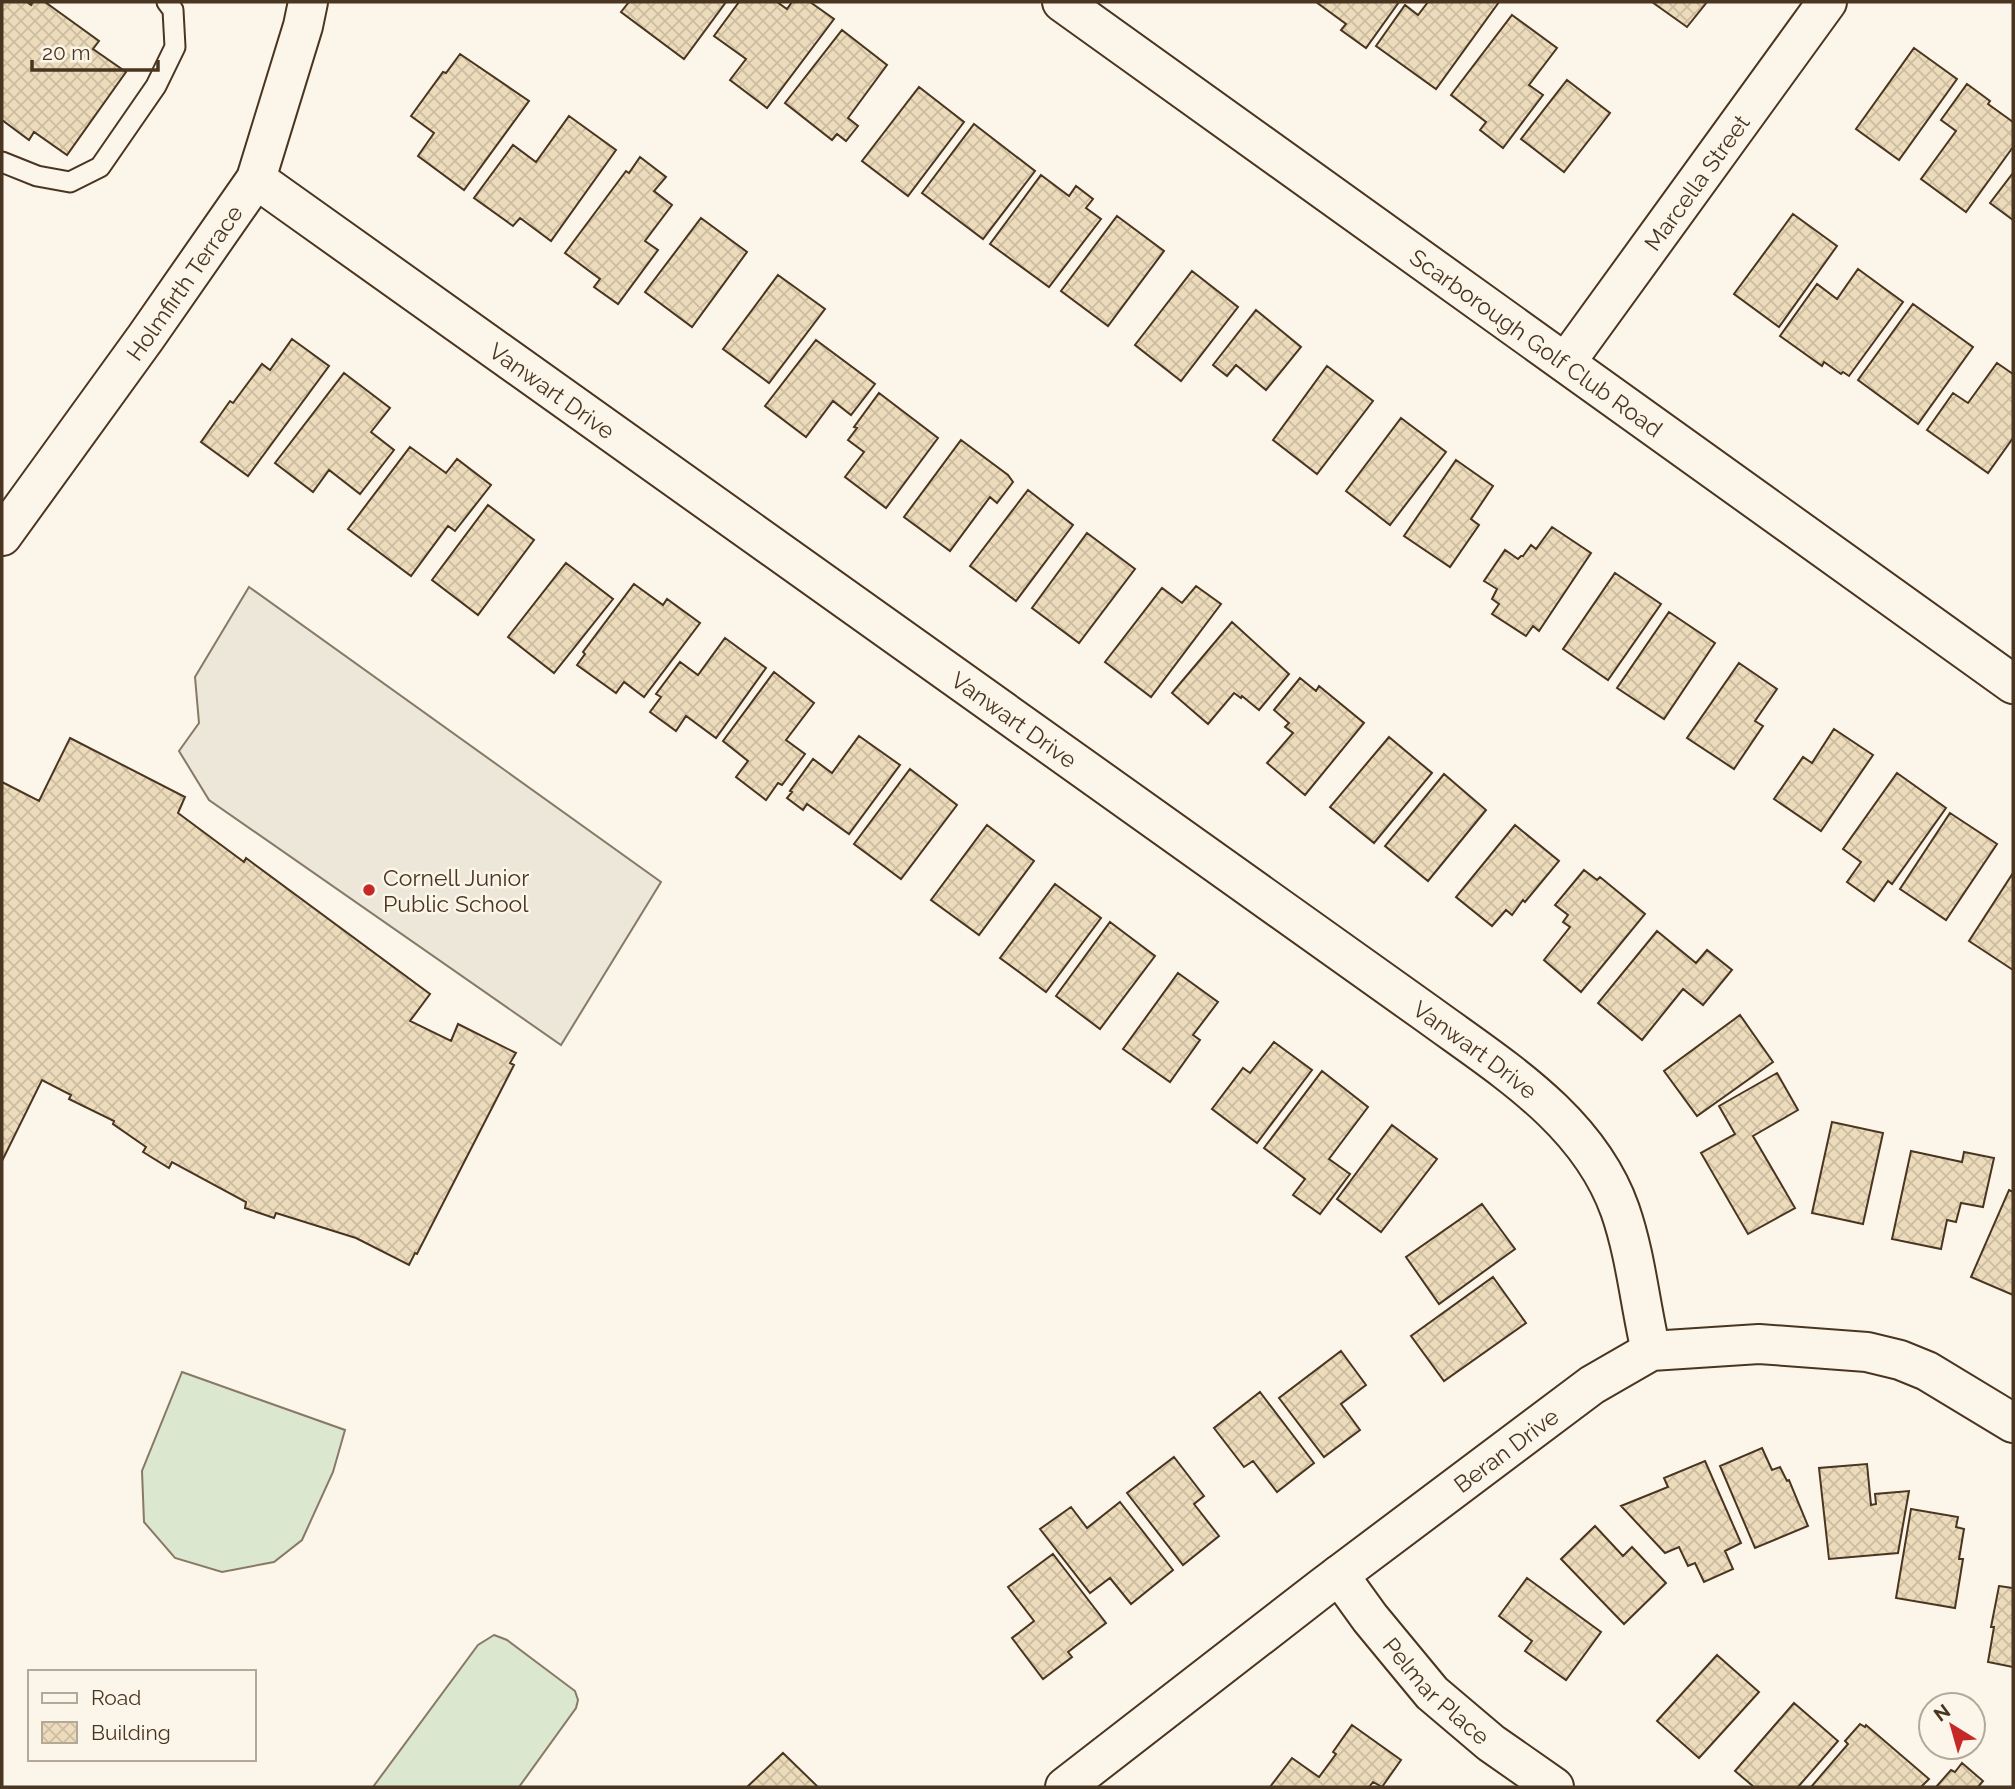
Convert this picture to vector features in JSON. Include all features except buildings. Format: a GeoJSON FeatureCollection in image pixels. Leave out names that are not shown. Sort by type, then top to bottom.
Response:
{"type":"FeatureCollection","features":[{"type":"Feature","properties":{"kind":"street","name":"Holmfirth Terrace"},"geometry":{"type":"LineString","coordinates":[[2,536],[146,337],[256,178],[308,2]]}},
{"type":"Feature","properties":{"kind":"street","name":"Scarborough Golf Club Road"},"geometry":{"type":"LineString","coordinates":[[1062,2],[2013,684]]}},
{"type":"Feature","properties":{"kind":"street","name":"Marcella Street"},"geometry":{"type":"LineString","coordinates":[[1566,362],[1828,2]]}},
{"type":"Feature","properties":{"kind":"street","name":"Vanwart Drive"},"geometry":{"type":"LineString","coordinates":[[256,178],[1349,957],[1529,1089],[1576,1133],[1602,1169],[1620,1210],[1640,1286],[1640,1304],[1651,1352]]}},
{"type":"Feature","properties":{"kind":"street","name":"Beran Drive"},"geometry":{"type":"LineString","coordinates":[[1065,1787],[1339,1575],[1592,1385],[1651,1352],[1759,1344],[1867,1352],[1900,1360],[1927,1371],[2013,1423]]}},
{"type":"Feature","properties":{"kind":"street","name":"Pelmar Place"},"geometry":{"type":"LineString","coordinates":[[1339,1575],[1370,1618],[1432,1693],[1491,1742],[1554,1787]]}},
{"type":"Feature","properties":{"kind":"lane"},"geometry":{"type":"LineString","coordinates":[[2,162],[37,176],[70,182],[100,167],[156,86],[175,47],[173,10],[167,2]]}},
{"type":"Feature","properties":{"kind":"green space"},"geometry":{"type":"Polygon","coordinates":[[[182,1372],[345,1430],[333,1472],[302,1540],[274,1562],[222,1572],[175,1558],[144,1522],[142,1471],[182,1372]]]}},
{"type":"Feature","properties":{"kind":"green space"},"geometry":{"type":"Polygon","coordinates":[[[494,1635],[507,1640],[575,1691],[578,1700],[576,1708],[519,1787],[373,1787],[478,1645],[494,1635]]]}},
{"type":"Feature","properties":{"kind":"shaded area"},"geometry":{"type":"Polygon","coordinates":[[[249,587],[661,882],[561,1045],[209,800],[179,751],[199,723],[195,677],[249,587]]]}},
{"type":"Feature","properties":{"kind":"place","name":"Cornell Junior Public School"},"geometry":{"type":"Point","coordinates":[369,890]}}]}
